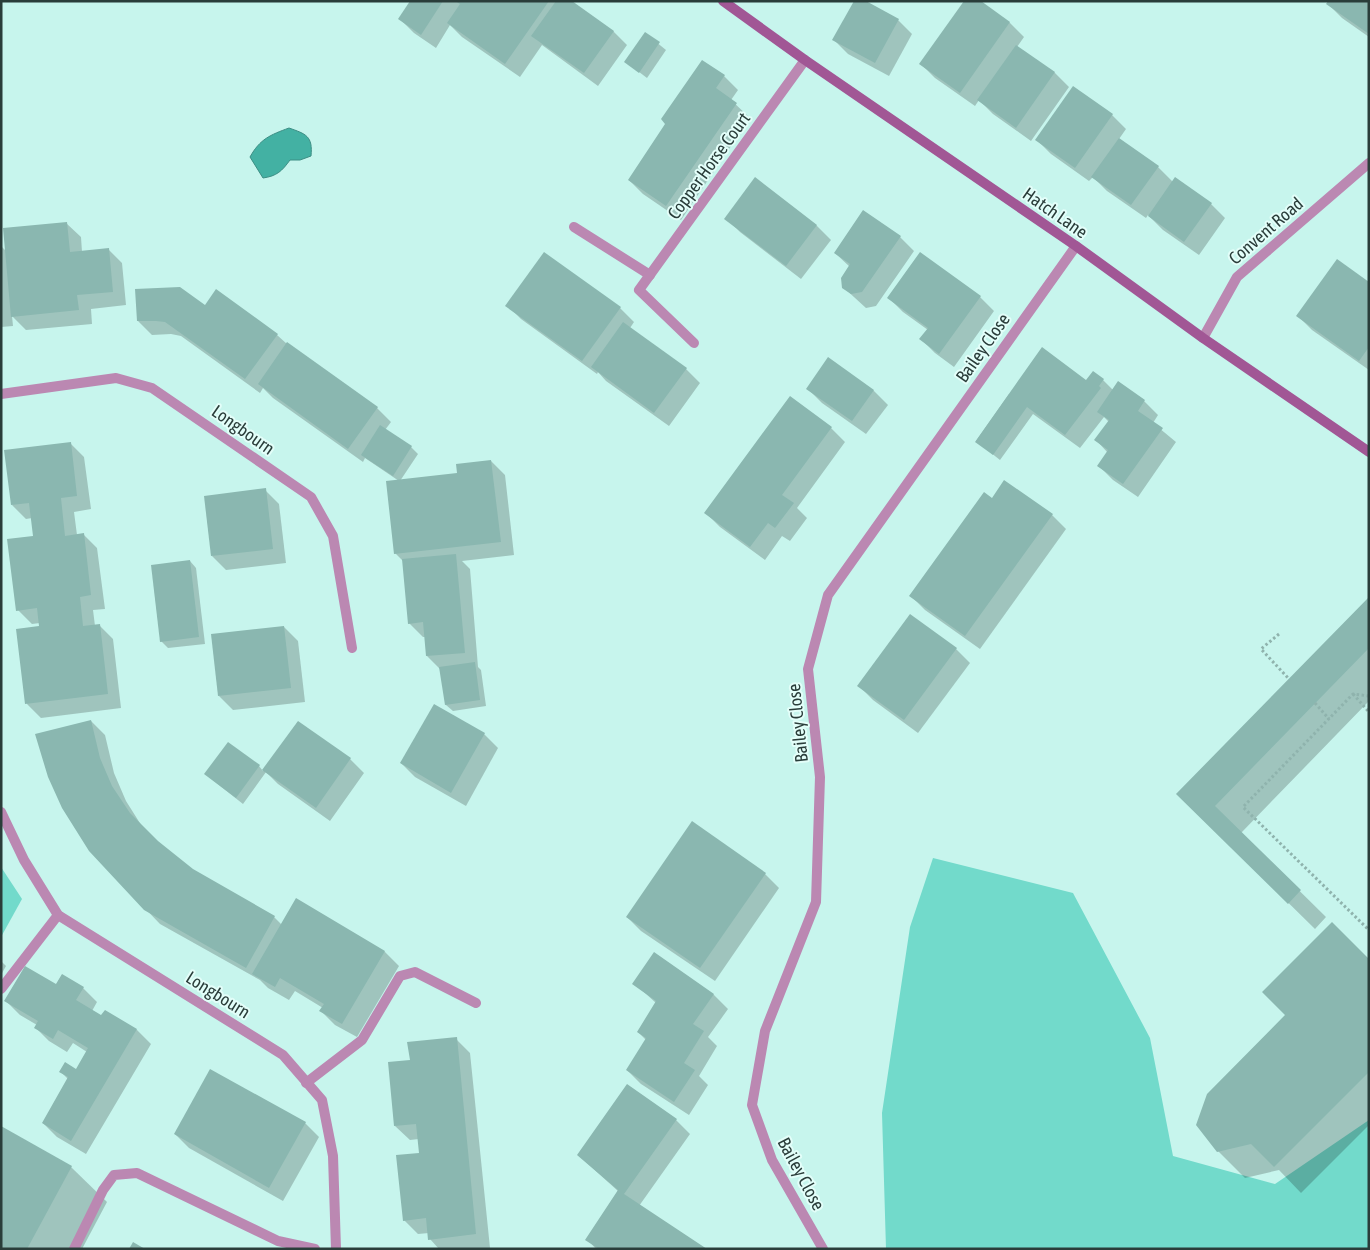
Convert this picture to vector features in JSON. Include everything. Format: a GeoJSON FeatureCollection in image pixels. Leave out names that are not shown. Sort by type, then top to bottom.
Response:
{"type":"FeatureCollection","features":[{"type":"Feature","properties":{"kind":"street","name":"Hatch Lane"},"geometry":{"type":"LineString","coordinates":[[722,1],[804,60],[1076,246],[1204,338],[1369,452]]}},
{"type":"Feature","properties":{"kind":"street","name":"Copper Horse Court"},"geometry":{"type":"LineString","coordinates":[[694,343],[639,290],[804,60]]}},
{"type":"Feature","properties":{"kind":"street","name":"Convent Road"},"geometry":{"type":"LineString","coordinates":[[1204,338],[1237,277],[1369,163]]}},
{"type":"Feature","properties":{"kind":"street"},"geometry":{"type":"LineString","coordinates":[[574,227],[650,275]]}},
{"type":"Feature","properties":{"kind":"street","name":"Bailey Close"},"geometry":{"type":"LineString","coordinates":[[823,1249],[772,1160],[752,1105],[765,1031],[816,902],[820,777],[808,669],[828,595],[1076,246]]}},
{"type":"Feature","properties":{"kind":"street","name":"Longbourn"},"geometry":{"type":"LineString","coordinates":[[1,394],[116,378],[152,388],[311,497],[333,536],[352,648]]}},
{"type":"Feature","properties":{"kind":"street","name":"Longbourn"},"geometry":{"type":"LineString","coordinates":[[1,812],[24,860],[58,915],[283,1055],[322,1100],[333,1156],[336,1249]]}},
{"type":"Feature","properties":{"kind":"street"},"geometry":{"type":"LineString","coordinates":[[1,989],[58,915]]}},
{"type":"Feature","properties":{"kind":"street"},"geometry":{"type":"LineString","coordinates":[[306,1083],[362,1040],[400,976],[415,972],[476,1003]]}},
{"type":"Feature","properties":{"kind":"street"},"geometry":{"type":"LineString","coordinates":[[74,1249],[103,1190],[114,1175],[137,1173],[278,1241],[315,1249]]}},
{"type":"Feature","properties":{"kind":"path"},"geometry":{"type":"LineString","coordinates":[[1279,634],[1261,649],[1289,679]]}},
{"type":"Feature","properties":{"kind":"path"},"geometry":{"type":"LineString","coordinates":[[1353,694],[1369,696]]}},
{"type":"Feature","properties":{"kind":"path"},"geometry":{"type":"LineString","coordinates":[[1353,694],[1369,712]]}},
{"type":"Feature","properties":{"kind":"path"},"geometry":{"type":"LineString","coordinates":[[1353,694],[1243,807],[1369,930]]}},
{"type":"Feature","properties":{"kind":"path"},"geometry":{"type":"LineString","coordinates":[[1315,703],[1329,719]]}},
{"type":"Feature","properties":{"kind":"shaded area"},"geometry":{"type":"Polygon","coordinates":[[[289,128],[307,137],[311,144],[311,156],[300,160],[290,160],[279,172],[263,178],[250,157],[266,138],[289,128]]]}},
{"type":"Feature","properties":{"kind":"shaded area"},"geometry":{"type":"Polygon","coordinates":[[[933,858],[1073,893],[1150,1038],[1173,1156],[1275,1184],[1369,1120],[1369,1249],[886,1249],[882,1113],[910,927],[933,858]]]}},
{"type":"Feature","properties":{"kind":"shaded area"},"geometry":{"type":"Polygon","coordinates":[[[1,867],[22,899],[1,937],[1,867]]]}},
{"type":"Feature","properties":{"kind":"building"},"geometry":{"type":"Polygon","coordinates":[[[410,1],[443,1],[421,35],[398,19],[410,1]]]}},
{"type":"Feature","properties":{"kind":"building"},"geometry":{"type":"Polygon","coordinates":[[[455,1],[549,1],[505,64],[447,23],[460,4],[455,1]]]}},
{"type":"Feature","properties":{"kind":"building"},"geometry":{"type":"Polygon","coordinates":[[[556,1],[572,1],[614,31],[584,73],[531,36],[556,1]]]}},
{"type":"Feature","properties":{"kind":"building"},"geometry":{"type":"Polygon","coordinates":[[[854,1],[866,1],[899,19],[875,63],[832,40],[854,1]]]}},
{"type":"Feature","properties":{"kind":"building"},"geometry":{"type":"Polygon","coordinates":[[[964,1],[981,1],[1010,22],[960,93],[919,64],[964,1]]]}},
{"type":"Feature","properties":{"kind":"building"},"geometry":{"type":"Polygon","coordinates":[[[1328,1],[1369,1],[1369,34],[1326,4],[1328,1]]]}},
{"type":"Feature","properties":{"kind":"building"},"geometry":{"type":"Polygon","coordinates":[[[645,32],[660,42],[639,73],[624,62],[645,32]]]}},
{"type":"Feature","properties":{"kind":"building"},"geometry":{"type":"Polygon","coordinates":[[[1016,45],[1055,72],[1016,128],[977,100],[1016,45]]]}},
{"type":"Feature","properties":{"kind":"building"},"geometry":{"type":"Polygon","coordinates":[[[702,60],[725,75],[716,88],[737,103],[666,206],[628,180],[665,124],[661,119],[702,60]]]}},
{"type":"Feature","properties":{"kind":"building"},"geometry":{"type":"Polygon","coordinates":[[[1073,86],[1113,114],[1075,168],[1035,140],[1073,86]]]}},
{"type":"Feature","properties":{"kind":"building"},"geometry":{"type":"Polygon","coordinates":[[[1119,138],[1159,166],[1131,205],[1091,177],[1119,138]]]}},
{"type":"Feature","properties":{"kind":"building"},"geometry":{"type":"Polygon","coordinates":[[[755,177],[817,225],[786,266],[724,219],[755,177]]]}},
{"type":"Feature","properties":{"kind":"building"},"geometry":{"type":"Polygon","coordinates":[[[1175,177],[1212,203],[1184,242],[1148,216],[1175,177]]]}},
{"type":"Feature","properties":{"kind":"building"},"geometry":{"type":"Polygon","coordinates":[[[863,210],[901,236],[862,292],[851,294],[842,288],[841,278],[850,264],[834,253],[863,210]]]}},
{"type":"Feature","properties":{"kind":"building"},"geometry":{"type":"Polygon","coordinates":[[[67,222],[70,252],[109,248],[113,292],[77,295],[79,310],[11,317],[3,228],[67,222]]]}},
{"type":"Feature","properties":{"kind":"building"},"geometry":{"type":"Polygon","coordinates":[[[544,252],[621,307],[582,361],[505,306],[544,252]]]}},
{"type":"Feature","properties":{"kind":"building"},"geometry":{"type":"Polygon","coordinates":[[[920,252],[981,296],[939,354],[919,339],[928,328],[887,298],[920,252]]]}},
{"type":"Feature","properties":{"kind":"building"},"geometry":{"type":"Polygon","coordinates":[[[1337,259],[1369,282],[1369,347],[1359,361],[1296,316],[1337,259]]]}},
{"type":"Feature","properties":{"kind":"building"},"geometry":{"type":"Polygon","coordinates":[[[180,287],[205,305],[216,289],[278,334],[245,379],[165,322],[137,321],[135,289],[180,287]]]}},
{"type":"Feature","properties":{"kind":"building"},"geometry":{"type":"Polygon","coordinates":[[[623,322],[687,368],[654,413],[591,367],[623,322]]]}},
{"type":"Feature","properties":{"kind":"building"},"geometry":{"type":"Polygon","coordinates":[[[287,342],[378,407],[348,449],[258,384],[287,342]]]}},
{"type":"Feature","properties":{"kind":"building"},"geometry":{"type":"Polygon","coordinates":[[[1042,347],[1086,380],[1093,371],[1104,379],[1099,386],[1101,388],[1065,435],[1027,407],[993,455],[975,442],[1042,347]]]}},
{"type":"Feature","properties":{"kind":"building"},"geometry":{"type":"Polygon","coordinates":[[[828,357],[874,390],[852,421],[806,389],[828,357]]]}},
{"type":"Feature","properties":{"kind":"building"},"geometry":{"type":"Polygon","coordinates":[[[1118,381],[1145,400],[1138,411],[1163,428],[1123,484],[1097,466],[1108,450],[1094,440],[1109,420],[1097,412],[1118,381]]]}},
{"type":"Feature","properties":{"kind":"building"},"geometry":{"type":"Polygon","coordinates":[[[790,396],[832,427],[782,495],[794,503],[775,528],[768,523],[750,547],[704,513],[790,396]]]}},
{"type":"Feature","properties":{"kind":"building"},"geometry":{"type":"Polygon","coordinates":[[[380,425],[412,446],[393,476],[361,455],[380,425]]]}},
{"type":"Feature","properties":{"kind":"building"},"geometry":{"type":"Polygon","coordinates":[[[71,442],[77,496],[61,498],[65,536],[84,533],[91,595],[80,597],[83,626],[100,624],[108,694],[25,704],[16,629],[39,626],[37,608],[16,611],[7,539],[33,536],[29,503],[11,505],[4,450],[71,442]]]}},
{"type":"Feature","properties":{"kind":"building"},"geometry":{"type":"Polygon","coordinates":[[[491,460],[501,542],[394,554],[386,481],[457,473],[456,464],[491,460]]]}},
{"type":"Feature","properties":{"kind":"building"},"geometry":{"type":"Polygon","coordinates":[[[1004,480],[1053,514],[965,636],[909,596],[984,492],[992,498],[1004,480]]]}},
{"type":"Feature","properties":{"kind":"building"},"geometry":{"type":"Polygon","coordinates":[[[266,488],[273,549],[211,556],[204,496],[266,488]]]}},
{"type":"Feature","properties":{"kind":"building"},"geometry":{"type":"Polygon","coordinates":[[[456,554],[465,653],[426,656],[423,622],[408,624],[402,559],[456,554]]]}},
{"type":"Feature","properties":{"kind":"building"},"geometry":{"type":"Polygon","coordinates":[[[190,560],[199,637],[160,642],[151,565],[190,560]]]}},
{"type":"Feature","properties":{"kind":"building"},"geometry":{"type":"Polygon","coordinates":[[[1369,597],[1369,648],[1215,806],[1301,890],[1288,904],[1176,794],[1369,597]]]}},
{"type":"Feature","properties":{"kind":"building"},"geometry":{"type":"Polygon","coordinates":[[[910,614],[957,648],[904,720],[857,686],[910,614]]]}},
{"type":"Feature","properties":{"kind":"building"},"geometry":{"type":"Polygon","coordinates":[[[284,626],[291,688],[218,696],[211,634],[284,626]]]}},
{"type":"Feature","properties":{"kind":"building"},"geometry":{"type":"Polygon","coordinates":[[[475,662],[480,700],[445,705],[439,667],[475,662]]]}},
{"type":"Feature","properties":{"kind":"building"},"geometry":{"type":"Polygon","coordinates":[[[434,704],[485,733],[451,793],[400,763],[434,704]]]}},
{"type":"Feature","properties":{"kind":"building"},"geometry":{"type":"Polygon","coordinates":[[[91,720],[100,758],[112,786],[130,813],[158,841],[193,869],[275,916],[246,968],[144,910],[89,851],[62,808],[48,777],[35,734],[91,720]]]}},
{"type":"Feature","properties":{"kind":"building"},"geometry":{"type":"Polygon","coordinates":[[[298,721],[351,758],[316,808],[262,770],[298,721]]]}},
{"type":"Feature","properties":{"kind":"building"},"geometry":{"type":"Polygon","coordinates":[[[228,742],[260,765],[236,798],[204,774],[228,742]]]}},
{"type":"Feature","properties":{"kind":"building"},"geometry":{"type":"Polygon","coordinates":[[[692,821],[766,873],[700,968],[626,917],[692,821]]]}},
{"type":"Feature","properties":{"kind":"building"},"geometry":{"type":"Polygon","coordinates":[[[296,898],[385,951],[342,1024],[319,1011],[324,1004],[280,978],[275,987],[252,974],[296,898]]]}},
{"type":"Feature","properties":{"kind":"building"},"geometry":{"type":"Polygon","coordinates":[[[1332,922],[1369,959],[1369,1072],[1274,1167],[1251,1144],[1217,1152],[1196,1125],[1207,1094],[1285,1015],[1262,992],[1332,922]]]}},
{"type":"Feature","properties":{"kind":"building"},"geometry":{"type":"Polygon","coordinates":[[[654,952],[714,994],[693,1024],[704,1031],[684,1063],[695,1070],[674,1102],[626,1070],[646,1038],[637,1032],[656,1001],[632,984],[654,952]]]}},
{"type":"Feature","properties":{"kind":"building"},"geometry":{"type":"Polygon","coordinates":[[[25,966],[56,984],[62,974],[84,987],[76,1000],[101,1015],[105,1010],[137,1029],[71,1141],[42,1123],[68,1077],[59,1072],[65,1062],[76,1069],[88,1048],[58,1030],[53,1039],[34,1028],[38,1021],[4,1001],[25,966]]]}},
{"type":"Feature","properties":{"kind":"building"},"geometry":{"type":"Polygon","coordinates":[[[457,1037],[476,1234],[428,1240],[426,1218],[403,1221],[396,1155],[419,1153],[416,1124],[394,1126],[388,1062],[410,1060],[407,1042],[457,1037]]]}},
{"type":"Feature","properties":{"kind":"building"},"geometry":{"type":"Polygon","coordinates":[[[210,1069],[306,1122],[269,1188],[174,1134],[210,1069]]]}},
{"type":"Feature","properties":{"kind":"building"},"geometry":{"type":"Polygon","coordinates":[[[627,1084],[677,1119],[624,1194],[707,1249],[599,1249],[585,1240],[618,1190],[577,1155],[627,1084]]]}},
{"type":"Feature","properties":{"kind":"building"},"geometry":{"type":"Polygon","coordinates":[[[1,1126],[72,1166],[27,1249],[1,1249],[1,1126]]]}},
{"type":"Feature","properties":{"kind":"building"},"geometry":{"type":"Polygon","coordinates":[[[133,1242],[145,1249],[129,1249],[133,1242]]]}}]}
